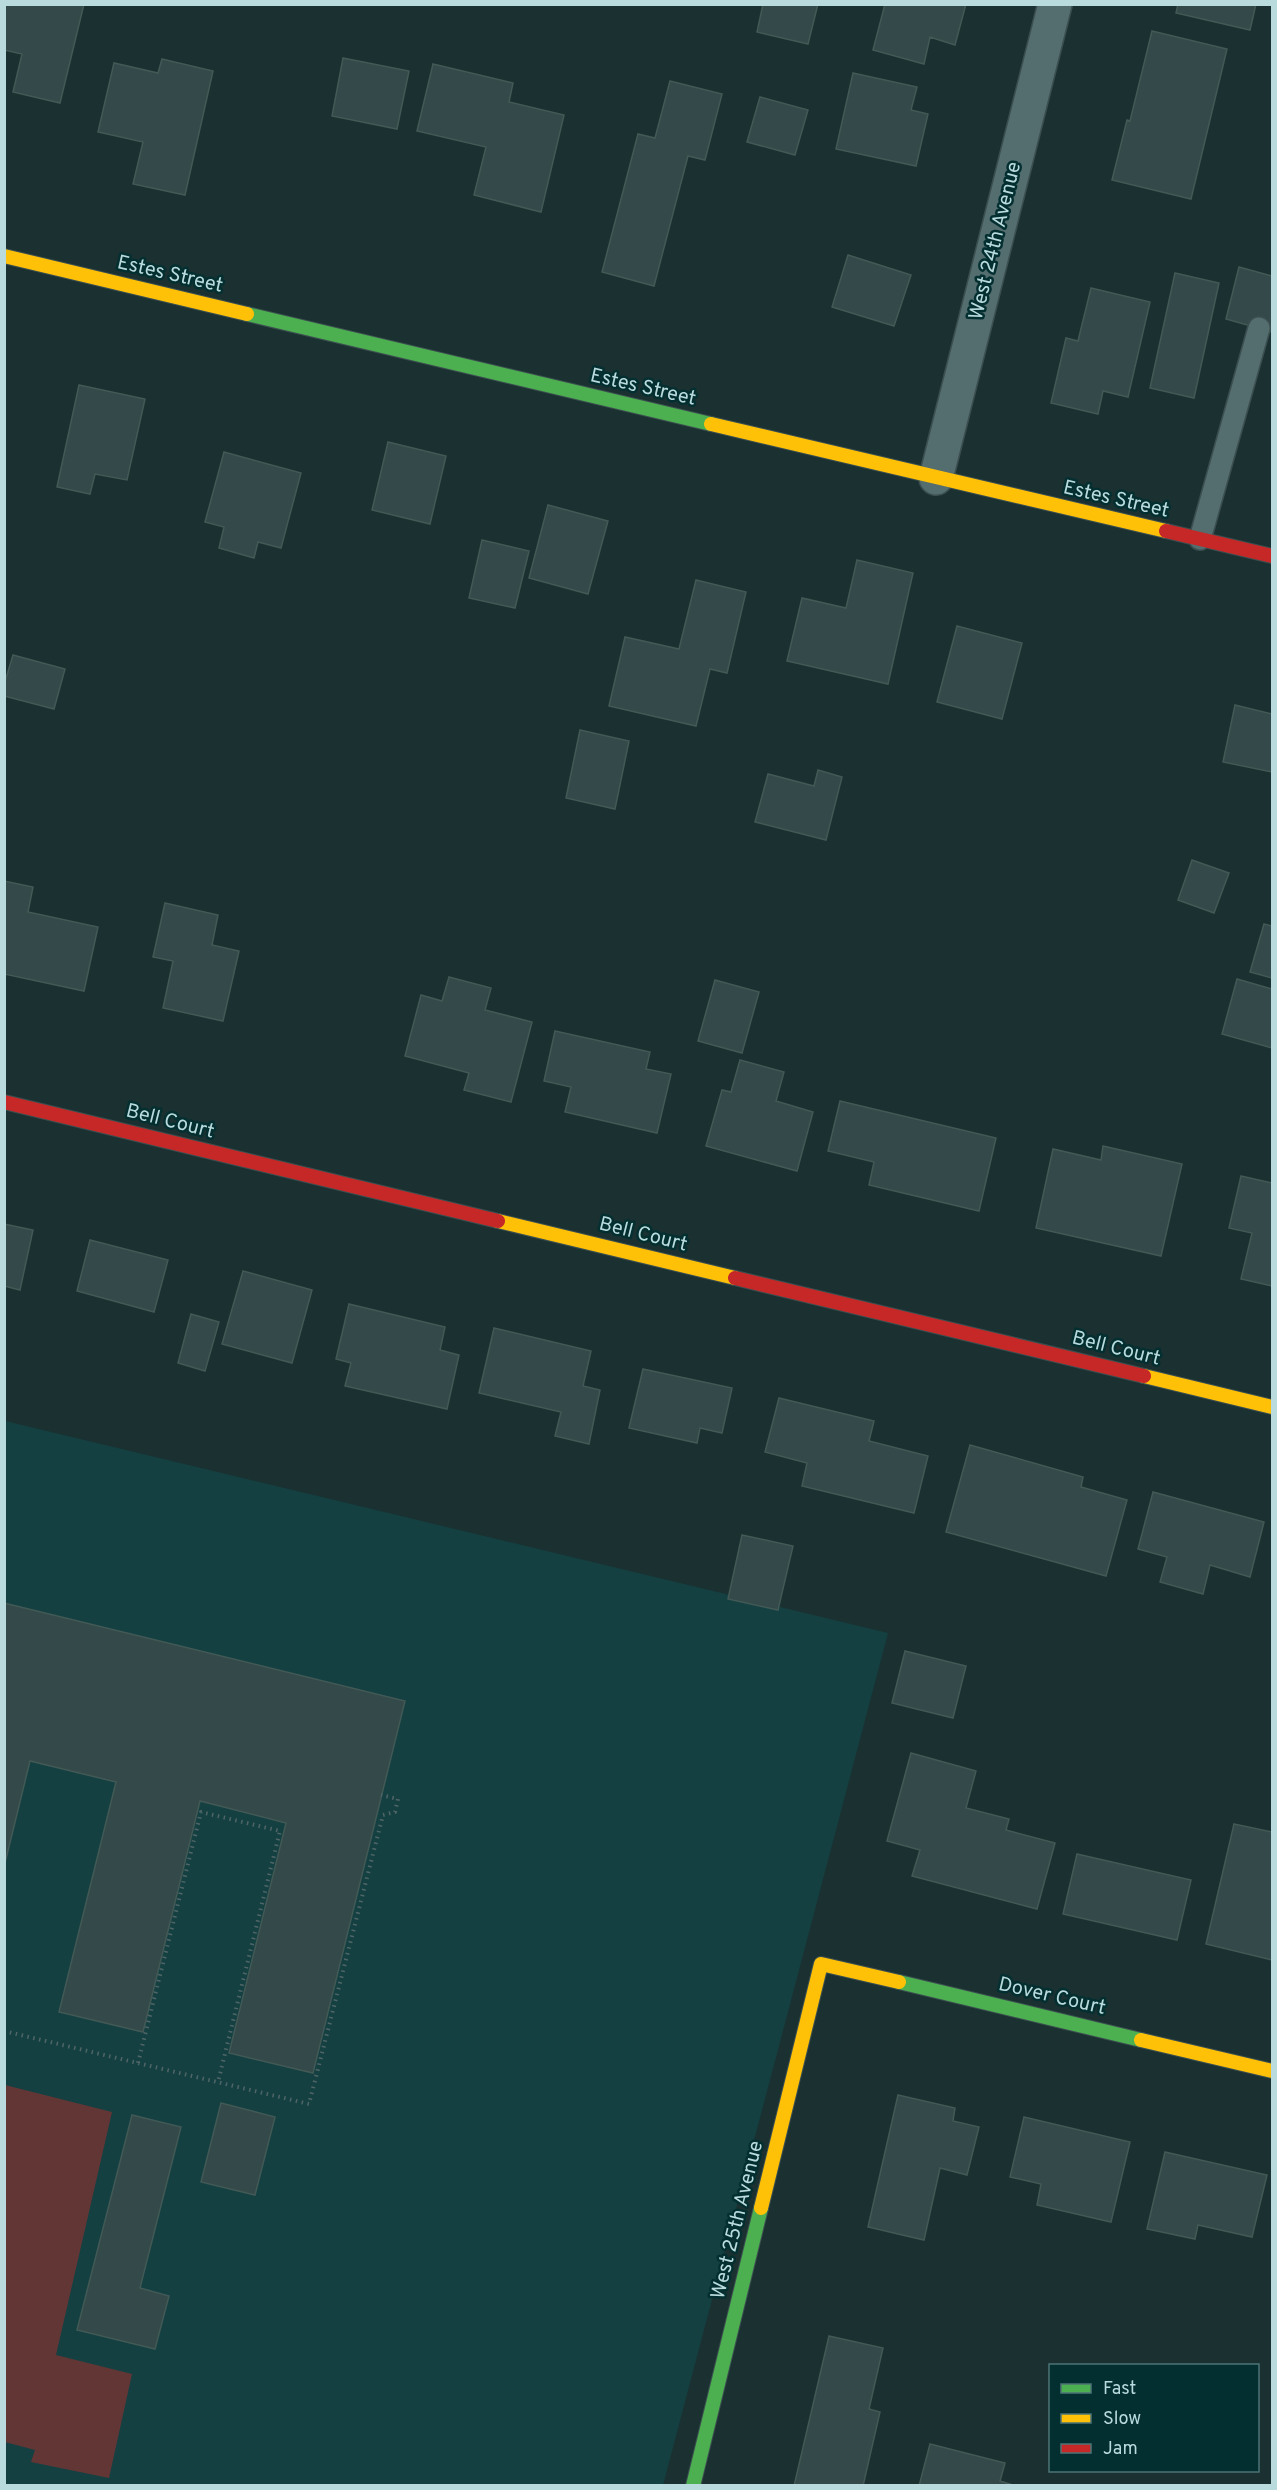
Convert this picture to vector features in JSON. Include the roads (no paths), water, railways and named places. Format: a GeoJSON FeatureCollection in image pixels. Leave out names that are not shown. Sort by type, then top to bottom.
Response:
{"type":"FeatureCollection","features":[{"type":"Feature","properties":{"kind":"street","name":"West 24th Avenue"},"geometry":{"type":"LineString","coordinates":[[936,478],[1055,4]]}},
{"type":"Feature","properties":{"kind":"street","name":"Estes Street"},"geometry":{"type":"LineString","coordinates":[[4,256],[1272,556]]}},
{"type":"Feature","properties":{"kind":"street","name":"Bell Court"},"geometry":{"type":"LineString","coordinates":[[4,1102],[1272,1407]]}},
{"type":"Feature","properties":{"kind":"street","name":"Dover Court"},"geometry":{"type":"LineString","coordinates":[[821,1964],[1272,2071]]}},
{"type":"Feature","properties":{"kind":"street","name":"West 25th Avenue"},"geometry":{"type":"LineString","coordinates":[[693,2486],[821,1964]]}},
{"type":"Feature","properties":{"kind":"lane"},"geometry":{"type":"LineString","coordinates":[[1200,539],[1259,328]]}}]}
